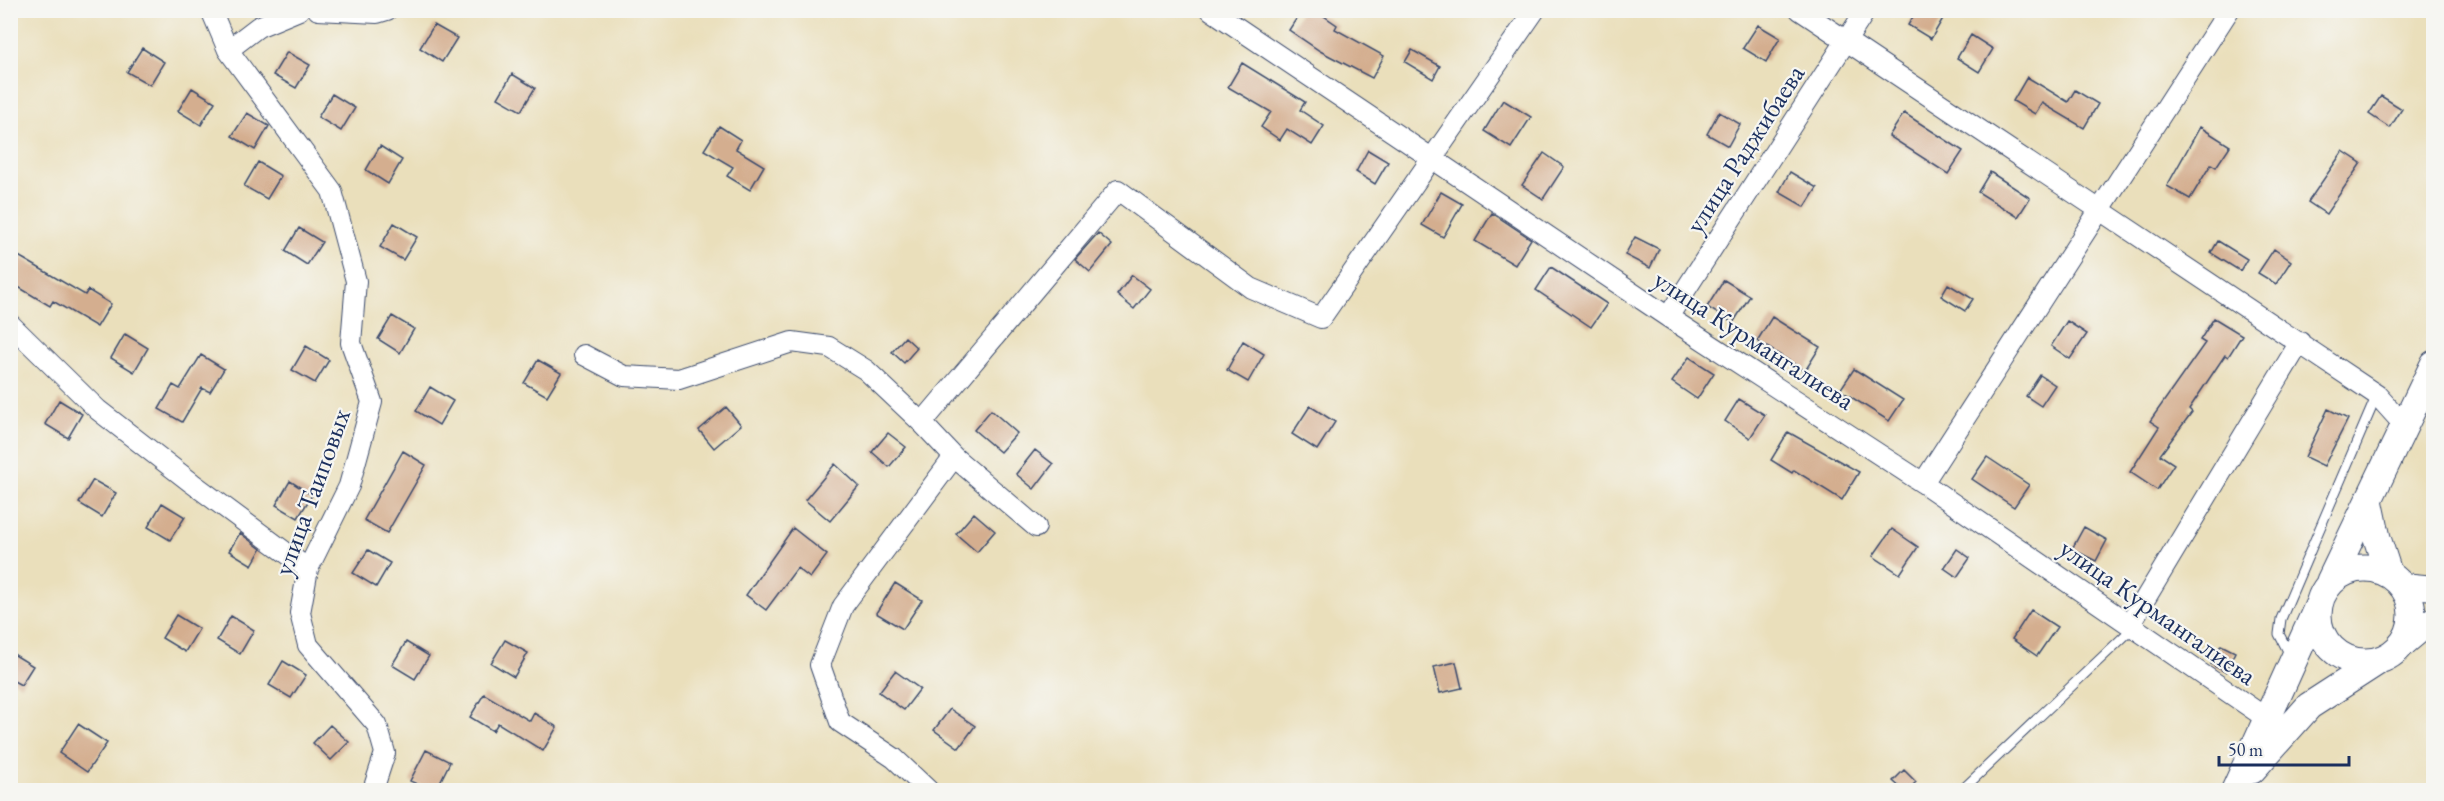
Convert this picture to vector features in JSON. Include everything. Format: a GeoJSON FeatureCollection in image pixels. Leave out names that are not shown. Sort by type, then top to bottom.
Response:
{"type":"FeatureCollection","features":[{"type":"Feature","properties":{"kind":"main road"},"geometry":{"type":"LineString","coordinates":[[2235,790],[2292,659],[2433,364]]}},
{"type":"Feature","properties":{"kind":"main road"},"geometry":{"type":"LineString","coordinates":[[2235,790],[2309,706],[2404,644],[2413,625],[2412,604],[2396,579],[2377,538],[2369,500]]}},
{"type":"Feature","properties":{"kind":"main road"},"geometry":{"type":"LineString","coordinates":[[2330,581],[2348,570],[2368,567],[2396,579]]}},
{"type":"Feature","properties":{"kind":"main road"},"geometry":{"type":"LineString","coordinates":[[2318,606],[2318,626],[2326,643],[2340,656],[2358,662],[2377,662]]}},
{"type":"Feature","properties":{"kind":"street","name":"улица Таиповых"},"geometry":{"type":"LineString","coordinates":[[212,10],[228,50],[332,191],[356,281],[351,343],[372,402],[349,486],[308,569],[300,613],[308,645],[377,725],[385,753],[373,790]]}},
{"type":"Feature","properties":{"kind":"street"},"geometry":{"type":"LineString","coordinates":[[228,50],[258,27],[299,10]]}},
{"type":"Feature","properties":{"kind":"street"},"geometry":{"type":"LineString","coordinates":[[318,10],[377,13],[387,10]]}},
{"type":"Feature","properties":{"kind":"street","name":"улица Курмангалиева"},"geometry":{"type":"LineString","coordinates":[[1211,10],[1668,317],[1923,483],[2266,718]]}},
{"type":"Feature","properties":{"kind":"street"},"geometry":{"type":"LineString","coordinates":[[922,423],[1118,190],[1251,288],[1322,318],[1535,10]]}},
{"type":"Feature","properties":{"kind":"street"},"geometry":{"type":"LineString","coordinates":[[1800,10],[2099,211],[2300,342],[2376,395],[2404,425]]}},
{"type":"Feature","properties":{"kind":"street","name":"улица Раджибаева"},"geometry":{"type":"LineString","coordinates":[[1668,317],[1866,10]]}},
{"type":"Feature","properties":{"kind":"street"},"geometry":{"type":"LineString","coordinates":[[1923,483],[2229,10]]}},
{"type":"Feature","properties":{"kind":"street"},"geometry":{"type":"LineString","coordinates":[[11,325],[98,410],[308,569]]}},
{"type":"Feature","properties":{"kind":"street"},"geometry":{"type":"LineString","coordinates":[[584,355],[624,376],[679,379],[792,342],[829,346],[866,370],[954,457],[1036,527]]}},
{"type":"Feature","properties":{"kind":"street"},"geometry":{"type":"LineString","coordinates":[[2132,626],[2300,342]]}},
{"type":"Feature","properties":{"kind":"street"},"geometry":{"type":"LineString","coordinates":[[928,790],[894,758],[840,722],[820,665],[843,606],[954,457]]}},
{"type":"Feature","properties":{"kind":"street"},"geometry":{"type":"LineString","coordinates":[[2396,579],[2433,588]]}},
{"type":"Feature","properties":{"kind":"street"},"geometry":{"type":"LineString","coordinates":[[2404,644],[2433,620]]}},
{"type":"Feature","properties":{"kind":"lane"},"geometry":{"type":"LineString","coordinates":[[2292,659],[2279,634],[2281,619],[2376,395]]}},
{"type":"Feature","properties":{"kind":"lane"},"geometry":{"type":"LineString","coordinates":[[1962,790],[2132,626]]}},
{"type":"Feature","properties":{"kind":"building"},"geometry":{"type":"Polygon","coordinates":[[[1302,10],[1315,10],[1337,25],[1335,29],[1384,56],[1372,78],[1320,51],[1289,30],[1302,10]]]}},
{"type":"Feature","properties":{"kind":"building"},"geometry":{"type":"Polygon","coordinates":[[[1917,10],[1937,10],[1945,15],[1931,39],[1908,25],[1917,10]]]}},
{"type":"Feature","properties":{"kind":"building"},"geometry":{"type":"Polygon","coordinates":[[[434,25],[457,38],[442,62],[420,48],[434,25]]]}},
{"type":"Feature","properties":{"kind":"building"},"geometry":{"type":"Polygon","coordinates":[[[1758,25],[1780,38],[1766,62],[1743,48],[1758,25]]]}},
{"type":"Feature","properties":{"kind":"building"},"geometry":{"type":"Polygon","coordinates":[[[1971,35],[1993,49],[1979,72],[1957,58],[1971,35]]]}},
{"type":"Feature","properties":{"kind":"building"},"geometry":{"type":"Polygon","coordinates":[[[142,48],[164,62],[150,85],[127,72],[142,48]]]}},
{"type":"Feature","properties":{"kind":"building"},"geometry":{"type":"Polygon","coordinates":[[[1412,50],[1440,66],[1433,79],[1405,62],[1412,50]]]}},
{"type":"Feature","properties":{"kind":"building"},"geometry":{"type":"Polygon","coordinates":[[[287,52],[310,65],[296,88],[273,75],[287,52]]]}},
{"type":"Feature","properties":{"kind":"building"},"geometry":{"type":"Polygon","coordinates":[[[1242,63],[1305,102],[1300,110],[1324,126],[1312,145],[1287,129],[1280,140],[1261,127],[1271,112],[1228,87],[1242,63]]]}},
{"type":"Feature","properties":{"kind":"building"},"geometry":{"type":"Polygon","coordinates":[[[512,74],[535,88],[521,111],[498,98],[512,74]]]}},
{"type":"Feature","properties":{"kind":"building"},"geometry":{"type":"Polygon","coordinates":[[[2027,77],[2068,102],[2075,90],[2098,104],[2084,128],[2042,103],[2035,114],[2013,101],[2027,77]]]}},
{"type":"Feature","properties":{"kind":"building"},"geometry":{"type":"Polygon","coordinates":[[[192,88],[215,102],[201,125],[178,111],[192,88]]]}},
{"type":"Feature","properties":{"kind":"building"},"geometry":{"type":"Polygon","coordinates":[[[332,94],[355,108],[341,131],[318,117],[332,94]]]}},
{"type":"Feature","properties":{"kind":"building"},"geometry":{"type":"Polygon","coordinates":[[[2381,96],[2402,109],[2390,128],[2369,114],[2381,96]]]}},
{"type":"Feature","properties":{"kind":"building"},"geometry":{"type":"Polygon","coordinates":[[[1503,100],[1531,117],[1511,148],[1484,131],[1503,100]]]}},
{"type":"Feature","properties":{"kind":"building"},"geometry":{"type":"Polygon","coordinates":[[[1719,112],[1740,124],[1728,146],[1707,134],[1719,112]]]}},
{"type":"Feature","properties":{"kind":"building"},"geometry":{"type":"Polygon","coordinates":[[[247,113],[269,126],[255,150],[232,136],[247,113]]]}},
{"type":"Feature","properties":{"kind":"building"},"geometry":{"type":"Polygon","coordinates":[[[1904,113],[1963,151],[1948,174],[1889,136],[1904,113]]]}},
{"type":"Feature","properties":{"kind":"building"},"geometry":{"type":"Polygon","coordinates":[[[719,126],[741,140],[736,149],[764,166],[750,190],[727,176],[733,167],[704,150],[719,126]]]}},
{"type":"Feature","properties":{"kind":"building"},"geometry":{"type":"Polygon","coordinates":[[[2200,127],[2230,146],[2216,167],[2211,164],[2190,199],[2167,186],[2200,127]]]}},
{"type":"Feature","properties":{"kind":"building"},"geometry":{"type":"Polygon","coordinates":[[[380,146],[402,160],[388,184],[366,170],[380,146]]]}},
{"type":"Feature","properties":{"kind":"building"},"geometry":{"type":"Polygon","coordinates":[[[1368,150],[1388,162],[1375,184],[1356,172],[1368,150]]]}},
{"type":"Feature","properties":{"kind":"building"},"geometry":{"type":"Polygon","coordinates":[[[2343,151],[2361,163],[2326,214],[2308,202],[2343,151]]]}},
{"type":"Feature","properties":{"kind":"building"},"geometry":{"type":"Polygon","coordinates":[[[1544,153],[1564,167],[1543,199],[1522,185],[1544,153]]]}},
{"type":"Feature","properties":{"kind":"building"},"geometry":{"type":"Polygon","coordinates":[[[258,162],[281,176],[267,199],[244,186],[258,162]]]}},
{"type":"Feature","properties":{"kind":"building"},"geometry":{"type":"Polygon","coordinates":[[[1790,172],[1817,188],[1805,207],[1779,192],[1790,172]]]}},
{"type":"Feature","properties":{"kind":"building"},"geometry":{"type":"Polygon","coordinates":[[[1990,172],[2030,198],[2018,217],[1978,192],[1990,172]]]}},
{"type":"Feature","properties":{"kind":"building"},"geometry":{"type":"Polygon","coordinates":[[[1441,192],[1462,204],[1443,237],[1422,225],[1441,192]]]}},
{"type":"Feature","properties":{"kind":"building"},"geometry":{"type":"Polygon","coordinates":[[[1492,213],[1531,239],[1515,265],[1475,241],[1492,213]]]}},
{"type":"Feature","properties":{"kind":"building"},"geometry":{"type":"Polygon","coordinates":[[[394,223],[417,237],[403,260],[380,247],[394,223]]]}},
{"type":"Feature","properties":{"kind":"building"},"geometry":{"type":"Polygon","coordinates":[[[299,228],[322,242],[307,265],[285,251],[299,228]]]}},
{"type":"Feature","properties":{"kind":"building"},"geometry":{"type":"Polygon","coordinates":[[[1098,233],[1112,245],[1090,272],[1075,259],[1098,233]]]}},
{"type":"Feature","properties":{"kind":"building"},"geometry":{"type":"Polygon","coordinates":[[[1635,237],[1659,249],[1650,268],[1625,255],[1635,237]]]}},
{"type":"Feature","properties":{"kind":"building"},"geometry":{"type":"Polygon","coordinates":[[[2218,241],[2247,259],[2240,271],[2211,253],[2218,241]]]}},
{"type":"Feature","properties":{"kind":"building"},"geometry":{"type":"Polygon","coordinates":[[[2274,249],[2291,261],[2276,284],[2258,273],[2274,249]]]}},
{"type":"Feature","properties":{"kind":"building"},"geometry":{"type":"Polygon","coordinates":[[[10,251],[85,295],[88,290],[111,304],[97,327],[53,301],[50,306],[10,282],[10,251]]]}},
{"type":"Feature","properties":{"kind":"building"},"geometry":{"type":"Polygon","coordinates":[[[1551,267],[1607,304],[1591,327],[1536,290],[1551,267]]]}},
{"type":"Feature","properties":{"kind":"building"},"geometry":{"type":"Polygon","coordinates":[[[1132,275],[1150,289],[1134,309],[1117,295],[1132,275]]]}},
{"type":"Feature","properties":{"kind":"building"},"geometry":{"type":"Polygon","coordinates":[[[1724,280],[1750,296],[1733,323],[1707,307],[1724,280]]]}},
{"type":"Feature","properties":{"kind":"building"},"geometry":{"type":"Polygon","coordinates":[[[1948,284],[1973,299],[1965,311],[1941,296],[1948,284]]]}},
{"type":"Feature","properties":{"kind":"building"},"geometry":{"type":"Polygon","coordinates":[[[392,316],[414,329],[400,353],[378,339],[392,316]]]}},
{"type":"Feature","properties":{"kind":"building"},"geometry":{"type":"Polygon","coordinates":[[[1772,317],[1820,347],[1805,371],[1757,341],[1772,317]]]}},
{"type":"Feature","properties":{"kind":"building"},"geometry":{"type":"Polygon","coordinates":[[[2214,318],[2242,335],[2228,357],[2225,355],[2189,409],[2192,412],[2160,455],[2174,464],[2157,490],[2130,472],[2159,427],[2150,421],[2205,343],[2200,340],[2214,318]]]}},
{"type":"Feature","properties":{"kind":"building"},"geometry":{"type":"Polygon","coordinates":[[[2067,321],[2087,334],[2070,359],[2051,346],[2067,321]]]}},
{"type":"Feature","properties":{"kind":"building"},"geometry":{"type":"Polygon","coordinates":[[[125,334],[148,348],[134,372],[111,358],[125,334]]]}},
{"type":"Feature","properties":{"kind":"building"},"geometry":{"type":"Polygon","coordinates":[[[905,337],[917,348],[904,363],[892,352],[905,337]]]}},
{"type":"Feature","properties":{"kind":"building"},"geometry":{"type":"Polygon","coordinates":[[[1243,341],[1264,354],[1248,382],[1227,370],[1243,341]]]}},
{"type":"Feature","properties":{"kind":"building"},"geometry":{"type":"Polygon","coordinates":[[[306,346],[329,360],[315,383],[292,370],[306,346]]]}},
{"type":"Feature","properties":{"kind":"building"},"geometry":{"type":"Polygon","coordinates":[[[201,355],[224,369],[210,392],[202,388],[182,422],[159,409],[173,385],[180,389],[201,355]]]}},
{"type":"Feature","properties":{"kind":"building"},"geometry":{"type":"Polygon","coordinates":[[[1689,357],[1714,373],[1697,399],[1672,382],[1689,357]]]}},
{"type":"Feature","properties":{"kind":"building"},"geometry":{"type":"Polygon","coordinates":[[[538,360],[561,373],[547,396],[524,383],[538,360]]]}},
{"type":"Feature","properties":{"kind":"building"},"geometry":{"type":"Polygon","coordinates":[[[1854,369],[1903,400],[1889,421],[1840,390],[1854,369]]]}},
{"type":"Feature","properties":{"kind":"building"},"geometry":{"type":"Polygon","coordinates":[[[2040,375],[2055,385],[2041,406],[2026,396],[2040,375]]]}},
{"type":"Feature","properties":{"kind":"building"},"geometry":{"type":"Polygon","coordinates":[[[430,387],[453,401],[439,425],[416,411],[430,387]]]}},
{"type":"Feature","properties":{"kind":"building"},"geometry":{"type":"Polygon","coordinates":[[[1739,399],[1765,415],[1750,438],[1725,421],[1739,399]]]}},
{"type":"Feature","properties":{"kind":"building"},"geometry":{"type":"Polygon","coordinates":[[[59,400],[82,414],[68,438],[45,424],[59,400]]]}},
{"type":"Feature","properties":{"kind":"building"},"geometry":{"type":"Polygon","coordinates":[[[1310,406],[1335,422],[1317,450],[1292,434],[1310,406]]]}},
{"type":"Feature","properties":{"kind":"building"},"geometry":{"type":"Polygon","coordinates":[[[726,407],[741,425],[714,448],[699,430],[726,407]]]}},
{"type":"Feature","properties":{"kind":"building"},"geometry":{"type":"Polygon","coordinates":[[[2328,409],[2348,419],[2324,466],[2305,457],[2328,409]]]}},
{"type":"Feature","properties":{"kind":"building"},"geometry":{"type":"Polygon","coordinates":[[[991,410],[1017,433],[1000,452],[974,430],[991,410]]]}},
{"type":"Feature","properties":{"kind":"building"},"geometry":{"type":"Polygon","coordinates":[[[1788,432],[1859,472],[1842,500],[1794,470],[1792,473],[1771,460],[1788,432]]]}},
{"type":"Feature","properties":{"kind":"building"},"geometry":{"type":"Polygon","coordinates":[[[888,433],[906,447],[889,467],[872,452],[888,433]]]}},
{"type":"Feature","properties":{"kind":"building"},"geometry":{"type":"Polygon","coordinates":[[[1035,450],[1053,464],[1034,489],[1016,474],[1035,450]]]}},
{"type":"Feature","properties":{"kind":"building"},"geometry":{"type":"Polygon","coordinates":[[[403,451],[426,465],[387,533],[364,520],[403,451]]]}},
{"type":"Feature","properties":{"kind":"building"},"geometry":{"type":"Polygon","coordinates":[[[1987,457],[2029,485],[2014,507],[1972,479],[1987,457]]]}},
{"type":"Feature","properties":{"kind":"building"},"geometry":{"type":"Polygon","coordinates":[[[835,464],[859,486],[830,521],[805,500],[835,464]]]}},
{"type":"Feature","properties":{"kind":"building"},"geometry":{"type":"Polygon","coordinates":[[[93,480],[116,493],[102,517],[79,503],[93,480]]]}},
{"type":"Feature","properties":{"kind":"building"},"geometry":{"type":"Polygon","coordinates":[[[290,481],[312,495],[298,518],[276,505],[290,481]]]}},
{"type":"Feature","properties":{"kind":"building"},"geometry":{"type":"Polygon","coordinates":[[[162,503],[185,517],[170,540],[148,527],[162,503]]]}},
{"type":"Feature","properties":{"kind":"building"},"geometry":{"type":"Polygon","coordinates":[[[974,513],[995,531],[977,552],[956,534],[974,513]]]}},
{"type":"Feature","properties":{"kind":"building"},"geometry":{"type":"Polygon","coordinates":[[[2084,527],[2107,540],[2096,561],[2072,549],[2084,527]]]}},
{"type":"Feature","properties":{"kind":"building"},"geometry":{"type":"Polygon","coordinates":[[[793,528],[827,555],[810,578],[797,568],[766,610],[746,595],[793,528]]]}},
{"type":"Feature","properties":{"kind":"building"},"geometry":{"type":"Polygon","coordinates":[[[1892,529],[1918,547],[1900,574],[1873,556],[1892,529]]]}},
{"type":"Feature","properties":{"kind":"building"},"geometry":{"type":"Polygon","coordinates":[[[240,533],[261,549],[252,565],[229,551],[240,533]]]}},
{"type":"Feature","properties":{"kind":"building"},"geometry":{"type":"Polygon","coordinates":[[[1957,549],[1970,558],[1957,577],[1944,568],[1957,549]]]}},
{"type":"Feature","properties":{"kind":"building"},"geometry":{"type":"Polygon","coordinates":[[[368,550],[390,563],[376,587],[353,573],[368,550]]]}},
{"type":"Feature","properties":{"kind":"building"},"geometry":{"type":"Polygon","coordinates":[[[895,583],[922,600],[903,629],[876,613],[895,583]]]}},
{"type":"Feature","properties":{"kind":"building"},"geometry":{"type":"Polygon","coordinates":[[[2031,610],[2057,627],[2037,656],[2012,639],[2031,610]]]}},
{"type":"Feature","properties":{"kind":"building"},"geometry":{"type":"Polygon","coordinates":[[[176,615],[199,629],[185,652],[162,638],[176,615]]]}},
{"type":"Feature","properties":{"kind":"building"},"geometry":{"type":"Polygon","coordinates":[[[231,616],[254,630],[240,654],[217,640],[231,616]]]}},
{"type":"Feature","properties":{"kind":"building"},"geometry":{"type":"Polygon","coordinates":[[[505,640],[528,653],[514,677],[491,663],[505,640]]]}},
{"type":"Feature","properties":{"kind":"building"},"geometry":{"type":"Polygon","coordinates":[[[406,642],[429,656],[415,679],[392,665],[406,642]]]}},
{"type":"Feature","properties":{"kind":"building"},"geometry":{"type":"Polygon","coordinates":[[[2221,645],[2235,652],[2225,672],[2211,664],[2221,645]]]}},
{"type":"Feature","properties":{"kind":"building"},"geometry":{"type":"Polygon","coordinates":[[[10,652],[33,666],[21,685],[10,679],[10,652]]]}},
{"type":"Feature","properties":{"kind":"building"},"geometry":{"type":"Polygon","coordinates":[[[283,661],[306,675],[291,698],[269,685],[283,661]]]}},
{"type":"Feature","properties":{"kind":"building"},"geometry":{"type":"Polygon","coordinates":[[[1456,662],[1462,688],[1440,693],[1434,667],[1456,662]]]}},
{"type":"Feature","properties":{"kind":"building"},"geometry":{"type":"Polygon","coordinates":[[[895,671],[920,689],[904,710],[879,692],[895,671]]]}},
{"type":"Feature","properties":{"kind":"building"},"geometry":{"type":"Polygon","coordinates":[[[484,694],[530,721],[534,713],[557,727],[543,751],[498,723],[493,731],[470,717],[484,694]]]}},
{"type":"Feature","properties":{"kind":"building"},"geometry":{"type":"Polygon","coordinates":[[[950,709],[975,726],[959,748],[934,730],[950,709]]]}},
{"type":"Feature","properties":{"kind":"building"},"geometry":{"type":"Polygon","coordinates":[[[78,724],[107,743],[87,772],[59,753],[78,724]]]}},
{"type":"Feature","properties":{"kind":"building"},"geometry":{"type":"Polygon","coordinates":[[[330,725],[349,742],[331,760],[313,743],[330,725]]]}},
{"type":"Feature","properties":{"kind":"building"},"geometry":{"type":"Polygon","coordinates":[[[426,750],[450,762],[436,790],[430,790],[410,781],[426,750]]]}},
{"type":"Feature","properties":{"kind":"building"},"geometry":{"type":"Polygon","coordinates":[[[1904,770],[1916,782],[1908,790],[1903,790],[1893,781],[1904,770]]]}}]}
